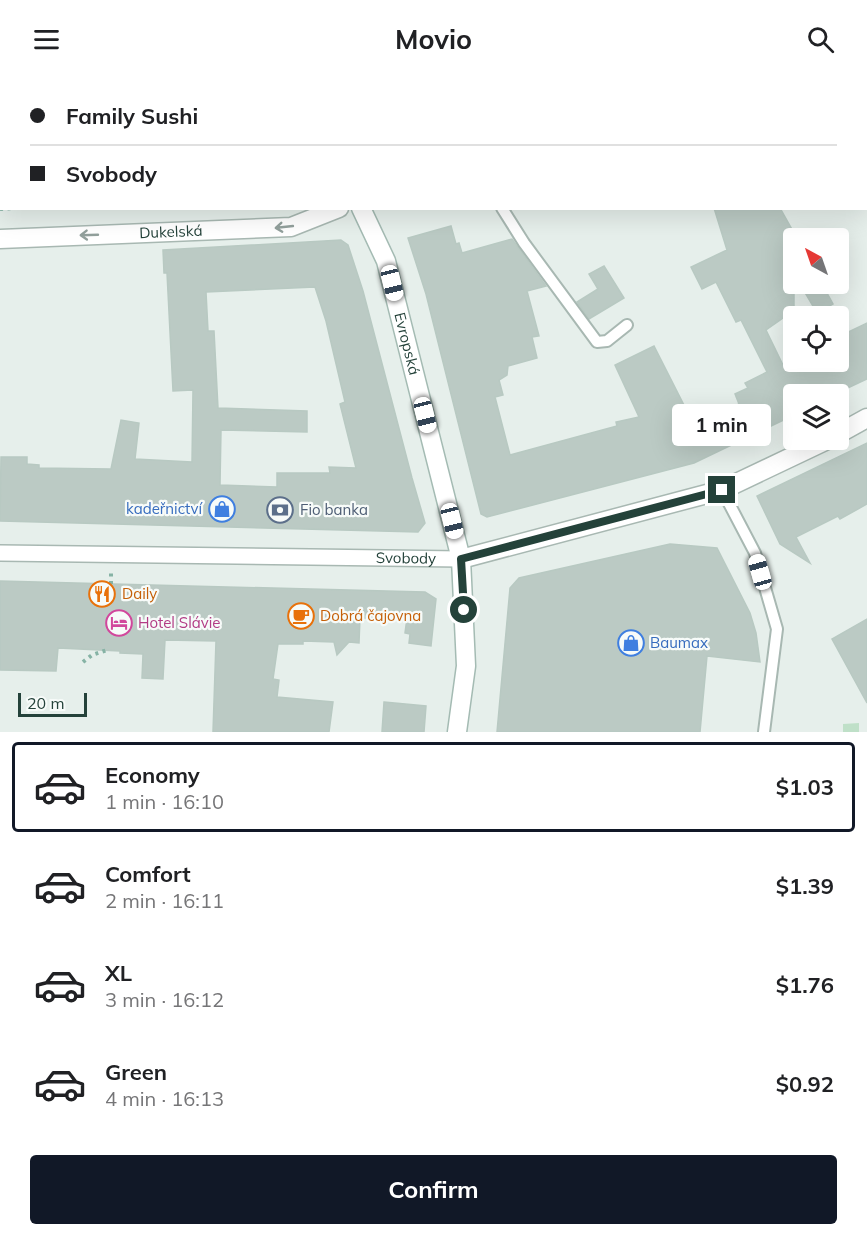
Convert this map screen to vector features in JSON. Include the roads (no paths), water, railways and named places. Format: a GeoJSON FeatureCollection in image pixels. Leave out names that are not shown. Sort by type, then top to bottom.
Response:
{"type":"FeatureCollection","features":[{"type":"Feature","properties":{"kind":"street","name":"Dukelská"},"geometry":{"type":"LineString","coordinates":[[0,239],[291,228],[334,210]]}},
{"type":"Feature","properties":{"kind":"street","name":"Evropská"},"geometry":{"type":"LineString","coordinates":[[362,210],[387,261],[461,559],[466,666],[457,732]]}},
{"type":"Feature","properties":{"kind":"street"},"geometry":{"type":"LineString","coordinates":[[849,428],[867,418]]}},
{"type":"Feature","properties":{"kind":"street","name":"Svobody"},"geometry":{"type":"LineString","coordinates":[[0,553],[461,559],[722,490],[806,450]]}},
{"type":"Feature","properties":{"kind":"lane"},"geometry":{"type":"LineString","coordinates":[[503,210],[597,342],[607,341],[627,325]]}},
{"type":"Feature","properties":{"kind":"lane"},"geometry":{"type":"LineString","coordinates":[[722,490],[755,553],[777,629],[764,732]]}},
{"type":"Feature","properties":{"kind":"place","name":"kadeřnictví"},"geometry":{"type":"Point","coordinates":[222,509]}},
{"type":"Feature","properties":{"kind":"place","name":"Fio banka"},"geometry":{"type":"Point","coordinates":[280,510]}},
{"type":"Feature","properties":{"kind":"place","name":"Daily"},"geometry":{"type":"Point","coordinates":[102,594]}},
{"type":"Feature","properties":{"kind":"place","name":"Dobrá čajovna"},"geometry":{"type":"Point","coordinates":[301,616]}},
{"type":"Feature","properties":{"kind":"place","name":"Hotel Slávie"},"geometry":{"type":"Point","coordinates":[119,623]}},
{"type":"Feature","properties":{"kind":"place","name":"Baumax"},"geometry":{"type":"Point","coordinates":[631,643]}}]}
